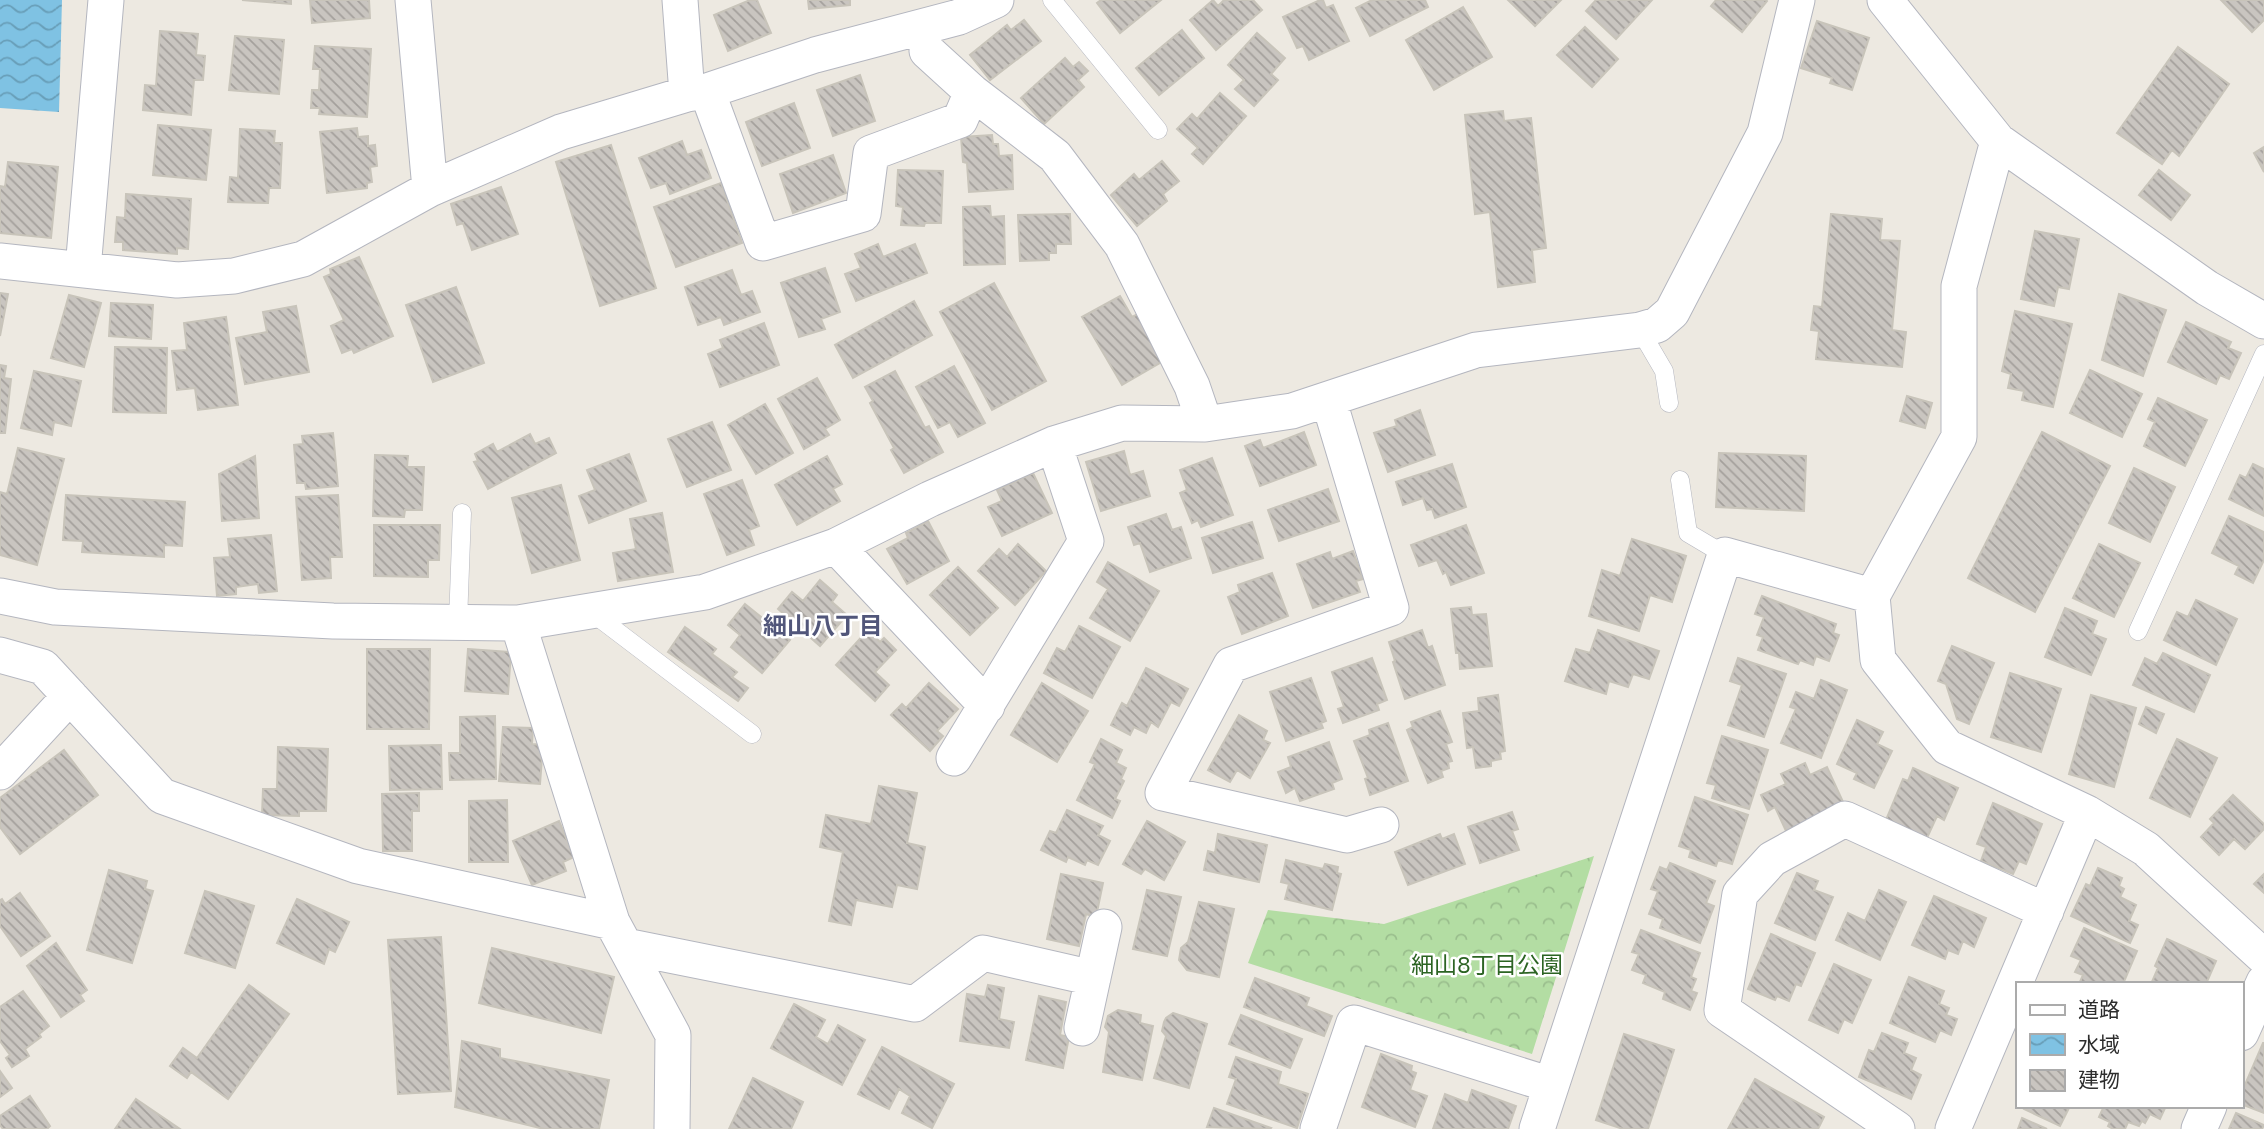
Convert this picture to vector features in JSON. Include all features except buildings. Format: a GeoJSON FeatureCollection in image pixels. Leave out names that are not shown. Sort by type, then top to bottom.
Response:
{"type":"FeatureCollection","features":[{"type":"Feature","properties":{"kind":"street"},"geometry":{"type":"LineString","coordinates":[[83,269],[106,0]]}},
{"type":"Feature","properties":{"kind":"street"},"geometry":{"type":"LineString","coordinates":[[413,0],[430,189]]}},
{"type":"Feature","properties":{"kind":"street"},"geometry":{"type":"LineString","coordinates":[[680,0],[697,93],[764,243],[863,214],[871,153],[960,120],[972,92]]}},
{"type":"Feature","properties":{"kind":"street"},"geometry":{"type":"LineString","coordinates":[[0,261],[177,280],[234,276],[303,259],[430,189],[561,132],[697,93],[815,55],[959,17],[996,0]]}},
{"type":"Feature","properties":{"kind":"street"},"geometry":{"type":"LineString","coordinates":[[0,596],[55,607],[333,621],[519,623],[705,592],[836,546],[930,499],[1054,443],[1122,423],[1205,424],[1292,411],[1329,401],[1476,350],[1640,330],[1657,325],[1671,312],[1765,133],[1797,0]]}},
{"type":"Feature","properties":{"kind":"street"},"geometry":{"type":"LineString","coordinates":[[1885,0],[1998,141],[2207,288],[2264,321]]}},
{"type":"Feature","properties":{"kind":"street"},"geometry":{"type":"LineString","coordinates":[[927,51],[972,92],[1055,156],[1122,245],[1192,386],[1205,424]]}},
{"type":"Feature","properties":{"kind":"street"},"geometry":{"type":"LineString","coordinates":[[1998,141],[1959,286],[1959,437],[1872,596],[1878,660],[1947,747],[2087,813],[2146,849],[2264,957]]}},
{"type":"Feature","properties":{"kind":"street"},"geometry":{"type":"LineString","coordinates":[[1329,401],[1391,608],[1231,665],[1163,793],[1347,835],[1381,825]]}},
{"type":"Feature","properties":{"kind":"street"},"geometry":{"type":"LineString","coordinates":[[954,758],[1086,541],[1054,443]]}},
{"type":"Feature","properties":{"kind":"street"},"geometry":{"type":"LineString","coordinates":[[836,546],[987,706]]}},
{"type":"Feature","properties":{"kind":"street"},"geometry":{"type":"LineString","coordinates":[[1537,1129],[1725,555],[1872,596]]}},
{"type":"Feature","properties":{"kind":"street"},"geometry":{"type":"LineString","coordinates":[[519,623],[619,934],[673,1035],[672,1129]]}},
{"type":"Feature","properties":{"kind":"street"},"geometry":{"type":"LineString","coordinates":[[0,655],[43,667],[162,796],[358,866],[619,934],[915,1004],[983,953],[1093,978]]}},
{"type":"Feature","properties":{"kind":"street"},"geometry":{"type":"LineString","coordinates":[[0,772],[70,696]]}},
{"type":"Feature","properties":{"kind":"street"},"geometry":{"type":"LineString","coordinates":[[2016,982],[2087,813]]}},
{"type":"Feature","properties":{"kind":"street"},"geometry":{"type":"LineString","coordinates":[[1897,1129],[1722,1010],[1740,894],[1772,859],[1845,819],[2046,911]]}},
{"type":"Feature","properties":{"kind":"street"},"geometry":{"type":"LineString","coordinates":[[1082,1028],[1104,927]]}},
{"type":"Feature","properties":{"kind":"street"},"geometry":{"type":"LineString","coordinates":[[1954,1129],[2016,982]]}},
{"type":"Feature","properties":{"kind":"street"},"geometry":{"type":"LineString","coordinates":[[2243,1029],[2264,982]]}},
{"type":"Feature","properties":{"kind":"street"},"geometry":{"type":"LineString","coordinates":[[1318,1129],[1354,1023],[1551,1085]]}},
{"type":"Feature","properties":{"kind":"street"},"geometry":{"type":"LineString","coordinates":[[2199,1129],[2208,1108]]}},
{"type":"Feature","properties":{"kind":"lane"},"geometry":{"type":"LineString","coordinates":[[1052,0],[1158,130]]}},
{"type":"Feature","properties":{"kind":"lane"},"geometry":{"type":"LineString","coordinates":[[1640,330],[1664,371],[1669,403]]}},
{"type":"Feature","properties":{"kind":"lane"},"geometry":{"type":"LineString","coordinates":[[2138,631],[2264,354]]}},
{"type":"Feature","properties":{"kind":"lane"},"geometry":{"type":"LineString","coordinates":[[1680,480],[1688,533],[1725,555]]}},
{"type":"Feature","properties":{"kind":"lane"},"geometry":{"type":"LineString","coordinates":[[458,622],[462,513]]}},
{"type":"Feature","properties":{"kind":"lane"},"geometry":{"type":"LineString","coordinates":[[590,611],[752,734]]}},
{"type":"Feature","properties":{"kind":"green space","name":"細山8丁目公園"},"geometry":{"type":"Polygon","coordinates":[[[1594,856],[1532,1054],[1248,963],[1268,910],[1384,924],[1594,856]]]}},
{"type":"Feature","properties":{"kind":"water"},"geometry":{"type":"Polygon","coordinates":[[[0,0],[62,0],[59,112],[0,108],[0,0]]]}},
{"type":"Feature","properties":{"kind":"district","name":"細山八丁目"},"geometry":{"type":"Point","coordinates":[823,626]}}]}
